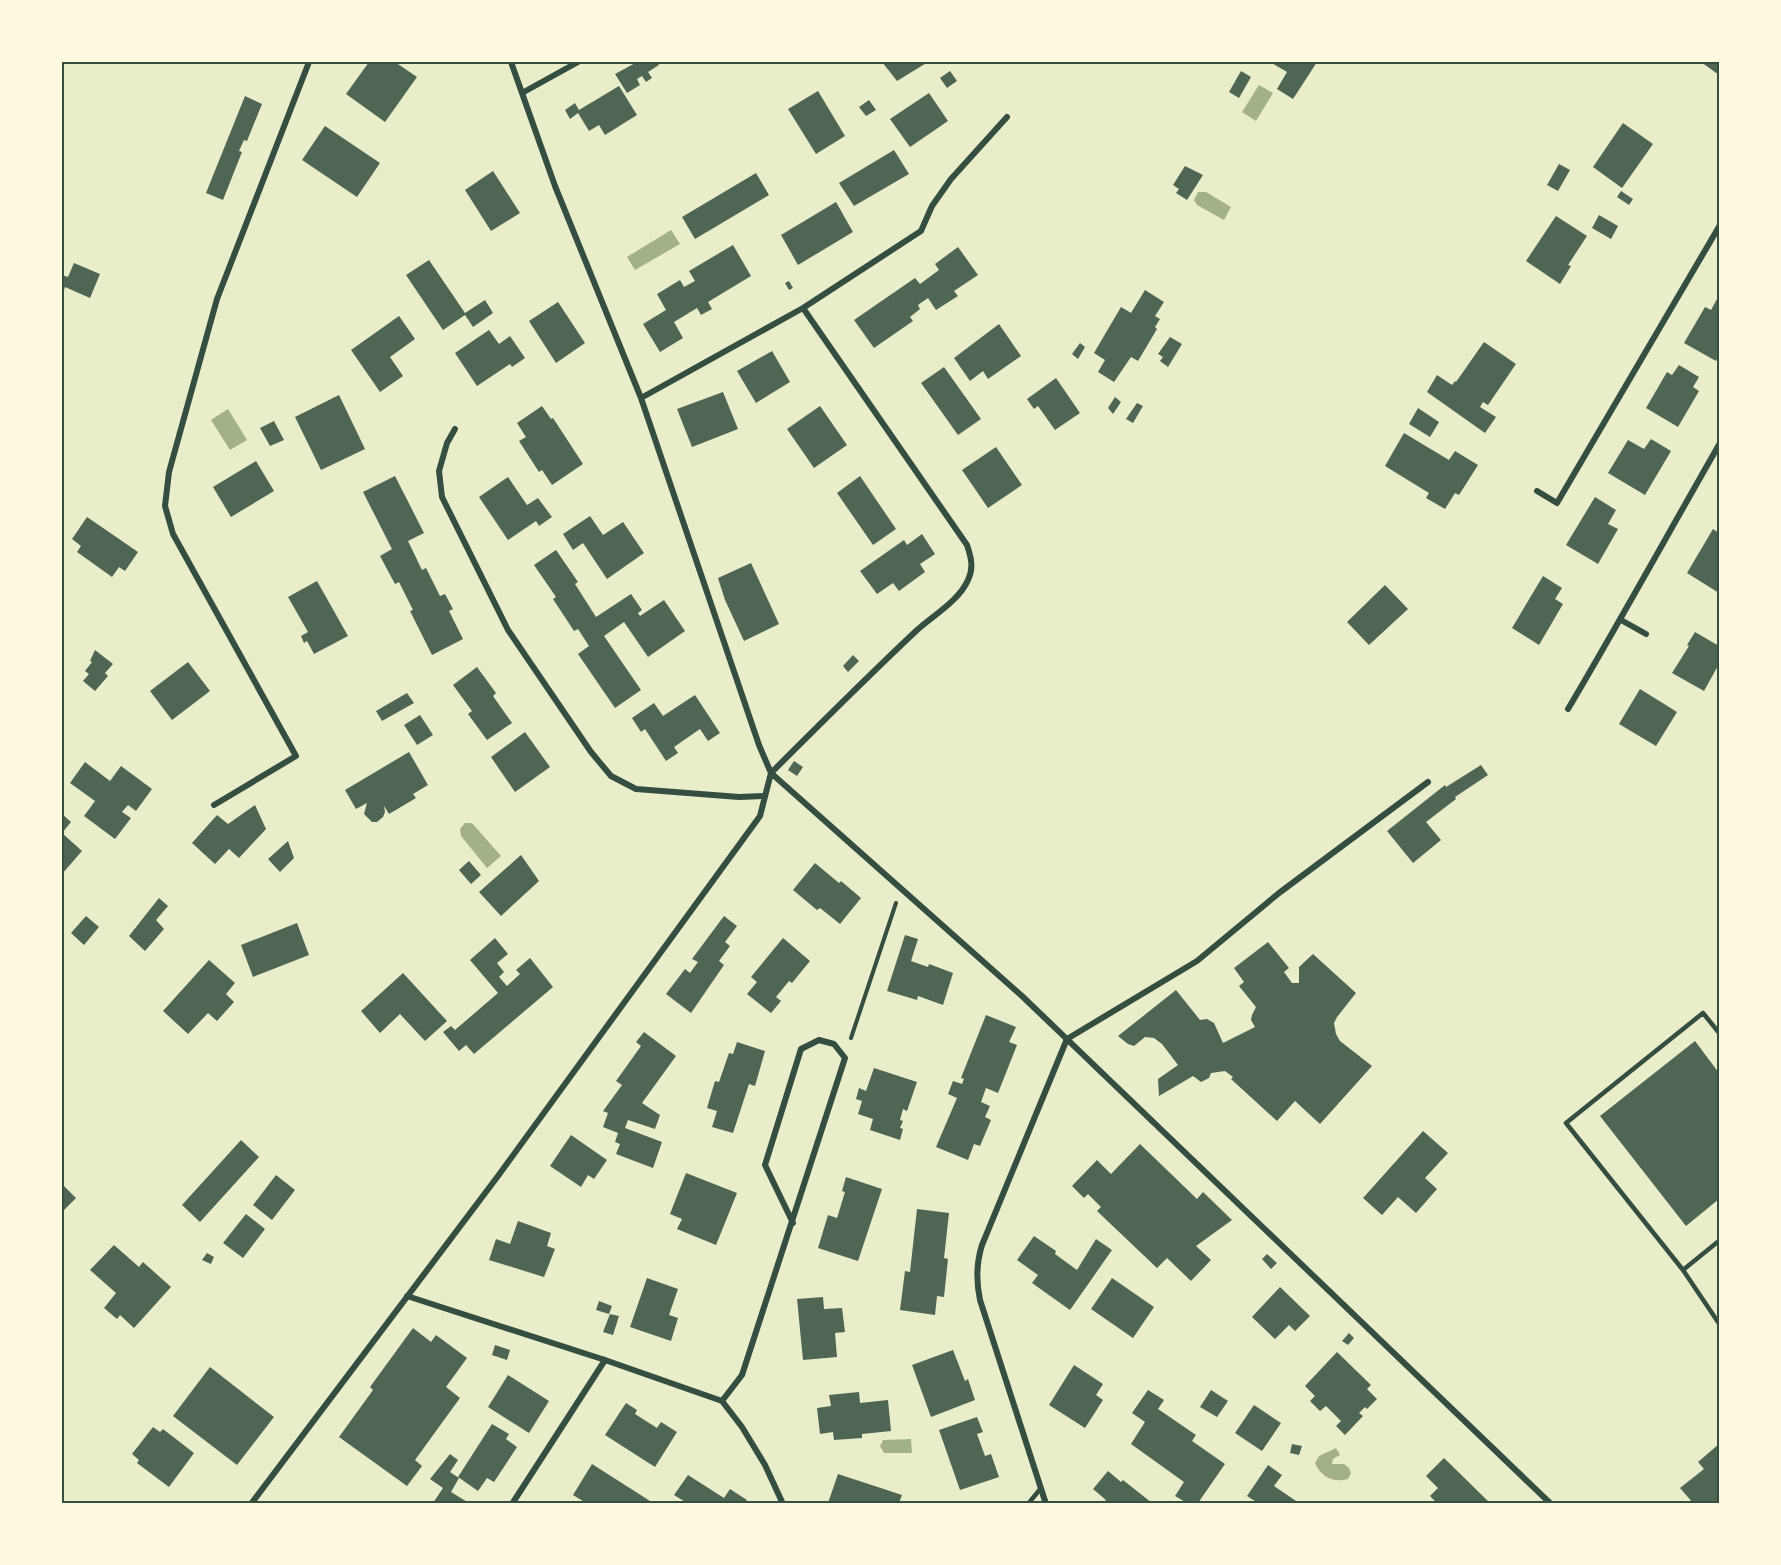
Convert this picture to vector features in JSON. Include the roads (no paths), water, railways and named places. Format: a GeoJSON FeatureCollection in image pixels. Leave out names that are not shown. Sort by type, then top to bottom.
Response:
{"type":"FeatureCollection","features":[{"type":"Feature","properties":{"kind":"street"},"geometry":{"type":"LineString","coordinates":[[214,805],[296,756],[173,534],[165,506],[169,472],[217,299],[309,62]]}},
{"type":"Feature","properties":{"kind":"street"},"geometry":{"type":"LineString","coordinates":[[511,62],[555,186],[641,398],[755,734],[771,773],[1022,996],[1551,1503]]}},
{"type":"Feature","properties":{"kind":"street"},"geometry":{"type":"LineString","coordinates":[[522,93],[578,62]]}},
{"type":"Feature","properties":{"kind":"street"},"geometry":{"type":"LineString","coordinates":[[641,398],[803,308],[921,231],[932,206],[951,179],[1007,117]]}},
{"type":"Feature","properties":{"kind":"street"},"geometry":{"type":"LineString","coordinates":[[1537,491],[1557,503],[1719,225]]}},
{"type":"Feature","properties":{"kind":"street"},"geometry":{"type":"LineString","coordinates":[[251,1503],[498,1176],[760,816],[771,773],[832,710],[927,620],[956,597],[968,581],[972,562],[967,545],[803,308]]}},
{"type":"Feature","properties":{"kind":"street"},"geometry":{"type":"LineString","coordinates":[[455,429],[447,443],[439,471],[442,497],[508,630],[604,768],[611,776],[636,789],[739,797],[765,796]]}},
{"type":"Feature","properties":{"kind":"street"},"geometry":{"type":"LineString","coordinates":[[1568,709],[1621,620],[1644,574],[1719,443]]}},
{"type":"Feature","properties":{"kind":"street"},"geometry":{"type":"LineString","coordinates":[[1621,620],[1646,634]]}},
{"type":"Feature","properties":{"kind":"street"},"geometry":{"type":"LineString","coordinates":[[1046,1503],[980,1300],[977,1272],[982,1245],[1067,1039],[1197,961],[1279,892],[1428,782]]}},
{"type":"Feature","properties":{"kind":"street"},"geometry":{"type":"LineString","coordinates":[[722,1401],[742,1375],[792,1223],[845,1058],[834,1044],[819,1040],[801,1049],[765,1165],[792,1223]]}},
{"type":"Feature","properties":{"kind":"street"},"geometry":{"type":"LineString","coordinates":[[407,1296],[605,1360],[722,1401],[742,1427],[765,1465],[783,1503]]}},
{"type":"Feature","properties":{"kind":"street"},"geometry":{"type":"LineString","coordinates":[[512,1503],[605,1360]]}},
{"type":"Feature","properties":{"kind":"lane"},"geometry":{"type":"LineString","coordinates":[[1719,1034],[1703,1013],[1566,1123],[1683,1270],[1719,1325]]}},
{"type":"Feature","properties":{"kind":"lane"},"geometry":{"type":"LineString","coordinates":[[1683,1270],[1719,1240]]}},
{"type":"Feature","properties":{"kind":"lane"},"geometry":{"type":"LineString","coordinates":[[1028,1503],[1041,1488]]}}]}
